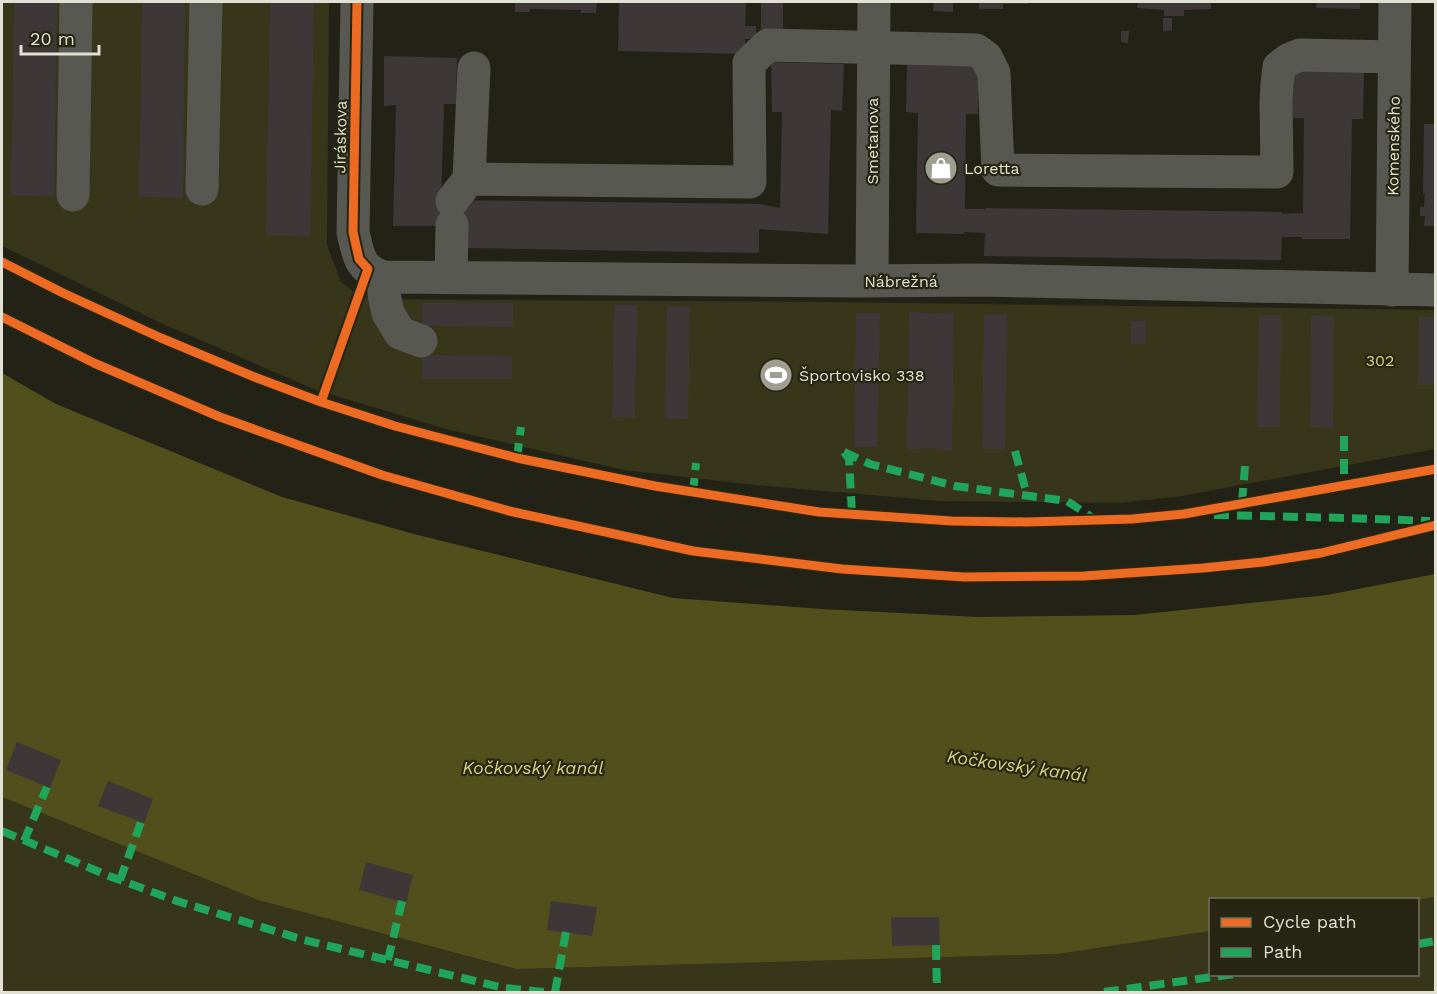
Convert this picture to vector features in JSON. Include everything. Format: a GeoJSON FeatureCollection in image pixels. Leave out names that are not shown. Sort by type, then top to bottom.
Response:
{"type":"FeatureCollection","features":[{"type":"Feature","properties":{"kind":"street"},"geometry":{"type":"LineString","coordinates":[[73,195],[76,2]]}},
{"type":"Feature","properties":{"kind":"street"},"geometry":{"type":"LineString","coordinates":[[202,189],[206,2]]}},
{"type":"Feature","properties":{"kind":"street","name":"Jiráskova"},"geometry":{"type":"LineString","coordinates":[[357,2],[353,232],[359,259],[376,274],[384,294],[387,314],[400,333],[421,341]]}},
{"type":"Feature","properties":{"kind":"street","name":"Smetanova"},"geometry":{"type":"LineString","coordinates":[[872,281],[874,2]]}},
{"type":"Feature","properties":{"kind":"street","name":"Komenského"},"geometry":{"type":"LineString","coordinates":[[1392,290],[1395,2]]}},
{"type":"Feature","properties":{"kind":"street"},"geometry":{"type":"LineString","coordinates":[[458,202],[750,182],[749,63],[768,45],[976,50],[986,57],[994,73],[998,170],[1278,172],[1277,84],[1279,67],[1300,55],[1394,57]]}},
{"type":"Feature","properties":{"kind":"street"},"geometry":{"type":"LineString","coordinates":[[451,278],[474,68]]}},
{"type":"Feature","properties":{"kind":"street","name":"Nábrežná"},"geometry":{"type":"LineString","coordinates":[[376,274],[451,278],[979,280],[1436,290]]}},
{"type":"Feature","properties":{"kind":"green space","name":"302"},"geometry":{"type":"Polygon","coordinates":[[[2,2],[329,2],[327,245],[341,282],[355,293],[371,299],[1435,310],[1435,449],[1176,497],[1118,503],[939,501],[755,485],[624,470],[446,429],[316,390],[163,324],[2,246],[2,2]]]}},
{"type":"Feature","properties":{"kind":"green space"},"geometry":{"type":"Polygon","coordinates":[[[2,797],[258,900],[515,969],[1058,954],[1209,931],[1209,976],[1419,976],[1419,900],[1435,897],[1435,992],[2,992],[2,797]]]}},
{"type":"Feature","properties":{"kind":"water","name":"Kočkovský kanál"},"geometry":{"type":"Polygon","coordinates":[[[2,373],[56,404],[282,497],[414,534],[673,598],[978,617],[1134,615],[1327,595],[1435,574],[1435,897],[1419,900],[1419,898],[1209,898],[1209,931],[1058,954],[516,969],[258,900],[2,797],[2,373]]]}},
{"type":"Feature","properties":{"kind":"building"},"geometry":{"type":"Polygon","coordinates":[[[14,2],[57,2],[54,196],[11,195],[14,2]]]}},
{"type":"Feature","properties":{"kind":"building"},"geometry":{"type":"Polygon","coordinates":[[[142,2],[185,2],[183,198],[139,197],[142,2]]]}},
{"type":"Feature","properties":{"kind":"building"},"geometry":{"type":"Polygon","coordinates":[[[270,2],[314,2],[310,236],[266,235],[270,2]]]}},
{"type":"Feature","properties":{"kind":"building"},"geometry":{"type":"Polygon","coordinates":[[[515,2],[597,2],[596,13],[581,13],[581,10],[530,9],[530,12],[515,12],[515,2]]]}},
{"type":"Feature","properties":{"kind":"building"},"geometry":{"type":"Polygon","coordinates":[[[619,2],[746,2],[745,26],[756,26],[756,39],[745,39],[745,54],[618,51],[619,2]]]}},
{"type":"Feature","properties":{"kind":"building"},"geometry":{"type":"Polygon","coordinates":[[[761,2],[783,2],[783,39],[761,38],[761,2]]]}},
{"type":"Feature","properties":{"kind":"building"},"geometry":{"type":"Polygon","coordinates":[[[934,2],[953,2],[953,12],[933,11],[934,2]]]}},
{"type":"Feature","properties":{"kind":"building"},"geometry":{"type":"Polygon","coordinates":[[[979,2],[1028,2],[1028,4],[1003,4],[1003,9],[979,9],[979,2]]]}},
{"type":"Feature","properties":{"kind":"building"},"geometry":{"type":"Polygon","coordinates":[[[1138,2],[1211,2],[1211,9],[1184,10],[1184,16],[1164,16],[1164,10],[1137,8],[1138,2]]]}},
{"type":"Feature","properties":{"kind":"building"},"geometry":{"type":"Polygon","coordinates":[[[1317,2],[1360,2],[1360,9],[1316,8],[1317,2]]]}},
{"type":"Feature","properties":{"kind":"building"},"geometry":{"type":"Polygon","coordinates":[[[1163,18],[1172,18],[1172,31],[1163,31],[1163,18]]]}},
{"type":"Feature","properties":{"kind":"building"},"geometry":{"type":"Polygon","coordinates":[[[1121,31],[1129,31],[1128,43],[1121,42],[1121,31]]]}},
{"type":"Feature","properties":{"kind":"building"},"geometry":{"type":"Polygon","coordinates":[[[384,56],[457,58],[456,104],[444,104],[441,200],[760,204],[780,208],[782,112],[772,112],[771,62],[844,64],[842,111],[831,110],[828,234],[759,229],[759,253],[461,248],[440,226],[393,226],[396,105],[384,106],[384,56]]]}},
{"type":"Feature","properties":{"kind":"building","name":"Loretta"},"geometry":{"type":"Polygon","coordinates":[[[907,65],[978,66],[978,114],[966,114],[965,209],[1282,212],[1282,214],[1303,213],[1304,118],[1292,118],[1293,70],[1364,71],[1363,119],[1352,119],[1350,239],[1282,237],[1281,260],[984,256],[985,233],[916,233],[918,113],[906,112],[907,65]]]}},
{"type":"Feature","properties":{"kind":"building"},"geometry":{"type":"Polygon","coordinates":[[[1424,124],[1436,124],[1436,226],[1424,226],[1425,216],[1420,216],[1420,207],[1424,207],[1425,193],[1423,194],[1424,124]]]}},
{"type":"Feature","properties":{"kind":"building"},"geometry":{"type":"Polygon","coordinates":[[[422,303],[513,303],[513,327],[422,326],[422,303]]]}},
{"type":"Feature","properties":{"kind":"building"},"geometry":{"type":"Polygon","coordinates":[[[614,305],[637,305],[635,418],[612,417],[614,305]]]}},
{"type":"Feature","properties":{"kind":"building"},"geometry":{"type":"Polygon","coordinates":[[[667,306],[690,306],[688,419],[665,418],[667,306]]]}},
{"type":"Feature","properties":{"kind":"building"},"geometry":{"type":"Polygon","coordinates":[[[909,311],[931,314],[954,312],[952,451],[929,448],[907,450],[909,311]]]}},
{"type":"Feature","properties":{"kind":"building"},"geometry":{"type":"Polygon","coordinates":[[[856,313],[880,313],[877,447],[854,447],[856,313]]]}},
{"type":"Feature","properties":{"kind":"building"},"geometry":{"type":"Polygon","coordinates":[[[984,314],[1007,314],[1005,449],[982,449],[984,314]]]}},
{"type":"Feature","properties":{"kind":"building"},"geometry":{"type":"Polygon","coordinates":[[[1259,315],[1281,315],[1280,427],[1257,427],[1259,315]]]}},
{"type":"Feature","properties":{"kind":"building"},"geometry":{"type":"Polygon","coordinates":[[[1311,315],[1334,316],[1333,428],[1310,427],[1311,315]]]}},
{"type":"Feature","properties":{"kind":"building"},"geometry":{"type":"Polygon","coordinates":[[[1419,317],[1436,317],[1436,385],[1418,385],[1419,317]]]}},
{"type":"Feature","properties":{"kind":"building"},"geometry":{"type":"Polygon","coordinates":[[[1131,321],[1146,321],[1146,344],[1131,344],[1131,321]]]}},
{"type":"Feature","properties":{"kind":"building"},"geometry":{"type":"Polygon","coordinates":[[[422,355],[512,356],[512,379],[422,379],[422,355]]]}},
{"type":"Feature","properties":{"kind":"building"},"geometry":{"type":"Polygon","coordinates":[[[17,742],[61,760],[50,788],[6,770],[17,742]]]}},
{"type":"Feature","properties":{"kind":"building"},"geometry":{"type":"Polygon","coordinates":[[[108,781],[153,799],[144,823],[98,806],[108,781]]]}},
{"type":"Feature","properties":{"kind":"building"},"geometry":{"type":"Polygon","coordinates":[[[366,862],[413,875],[406,903],[359,890],[366,862]]]}},
{"type":"Feature","properties":{"kind":"building"},"geometry":{"type":"Polygon","coordinates":[[[551,901],[597,907],[592,936],[547,930],[551,901]]]}},
{"type":"Feature","properties":{"kind":"building"},"geometry":{"type":"Polygon","coordinates":[[[891,917],[939,917],[940,945],[892,946],[891,917]]]}},
{"type":"Feature","properties":{"kind":"marked path"},"geometry":{"type":"LineString","coordinates":[[517,458],[521,427]]}},
{"type":"Feature","properties":{"kind":"marked path"},"geometry":{"type":"LineString","coordinates":[[1344,436],[1344,485]]}},
{"type":"Feature","properties":{"kind":"marked path"},"geometry":{"type":"LineString","coordinates":[[1015,451],[1027,495]]}},
{"type":"Feature","properties":{"kind":"marked path"},"geometry":{"type":"LineString","coordinates":[[844,452],[870,464],[955,486],[1067,501],[1093,518]]}},
{"type":"Feature","properties":{"kind":"marked path"},"geometry":{"type":"LineString","coordinates":[[844,452],[849,459],[852,514]]}},
{"type":"Feature","properties":{"kind":"marked path"},"geometry":{"type":"LineString","coordinates":[[693,493],[696,463]]}},
{"type":"Feature","properties":{"kind":"marked path"},"geometry":{"type":"LineString","coordinates":[[1242,503],[1245,466]]}},
{"type":"Feature","properties":{"kind":"marked path"},"geometry":{"type":"LineString","coordinates":[[1214,515],[1430,521]]}},
{"type":"Feature","properties":{"kind":"marked path"},"geometry":{"type":"LineString","coordinates":[[24,841],[47,787]]}},
{"type":"Feature","properties":{"kind":"marked path"},"geometry":{"type":"LineString","coordinates":[[120,880],[141,822]]}},
{"type":"Feature","properties":{"kind":"marked path"},"geometry":{"type":"LineString","coordinates":[[2,831],[109,876],[177,901],[304,940],[504,988],[545,992]]}},
{"type":"Feature","properties":{"kind":"marked path"},"geometry":{"type":"LineString","coordinates":[[388,960],[402,901]]}},
{"type":"Feature","properties":{"kind":"marked path"},"geometry":{"type":"LineString","coordinates":[[555,992],[566,932]]}},
{"type":"Feature","properties":{"kind":"marked path"},"geometry":{"type":"LineString","coordinates":[[1419,944],[1436,941]]}},
{"type":"Feature","properties":{"kind":"marked path"},"geometry":{"type":"LineString","coordinates":[[936,945],[937,992]]}},
{"type":"Feature","properties":{"kind":"marked path"},"geometry":{"type":"LineString","coordinates":[[1104,992],[1220,976]]}},
{"type":"Feature","properties":{"kind":"cycle path"},"geometry":{"type":"LineString","coordinates":[[321,402],[368,269],[359,259],[353,232],[357,2]]}},
{"type":"Feature","properties":{"kind":"cycle path"},"geometry":{"type":"LineString","coordinates":[[2,262],[161,338],[257,378],[395,426],[517,458],[655,486],[819,512],[952,521],[1027,522],[1132,519],[1184,514],[1436,469]]}},
{"type":"Feature","properties":{"kind":"cycle path"},"geometry":{"type":"LineString","coordinates":[[2,317],[94,363],[220,417],[382,475],[509,511],[693,551],[842,569],[964,577],[1084,576],[1263,562],[1321,553],[1436,525]]}},
{"type":"Feature","properties":{"kind":"place","name":"Loretta"},"geometry":{"type":"Point","coordinates":[941,168]}},
{"type":"Feature","properties":{"kind":"place","name":"Športovisko 338"},"geometry":{"type":"Point","coordinates":[776,375]}}]}
